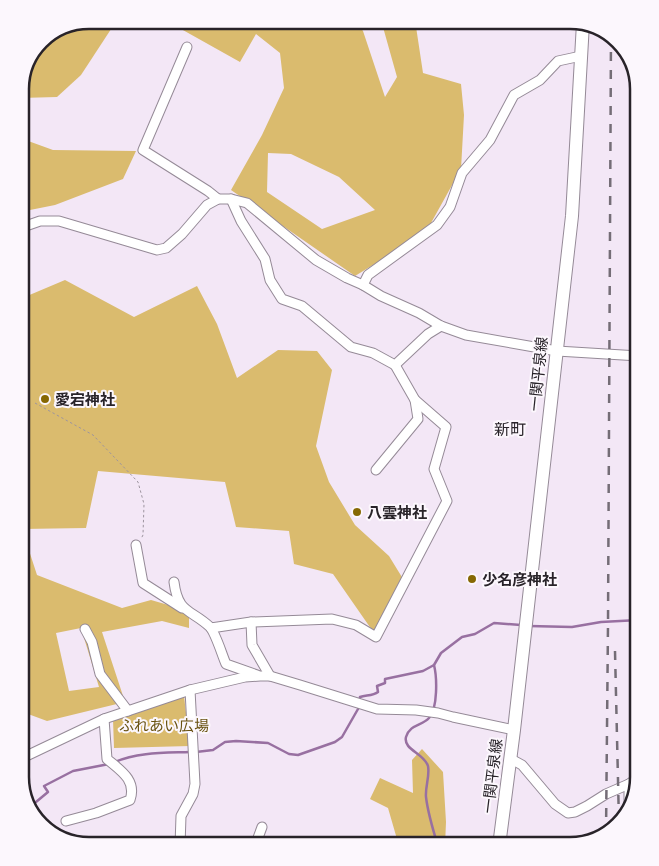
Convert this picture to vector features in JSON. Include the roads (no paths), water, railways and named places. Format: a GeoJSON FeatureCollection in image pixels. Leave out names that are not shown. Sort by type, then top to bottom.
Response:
{"type":"FeatureCollection","features":[{"type":"Feature","properties":{"kind":"main road","name":"一関平泉線"},"geometry":{"type":"LineString","coordinates":[[500,837],[511,759],[572,216],[583,31]]}},
{"type":"Feature","properties":{"kind":"street"},"geometry":{"type":"LineString","coordinates":[[187,47],[142,150],[218,199]]}},
{"type":"Feature","properties":{"kind":"street"},"geometry":{"type":"LineString","coordinates":[[363,285],[368,275],[437,225],[450,207],[462,173],[490,140],[514,95],[540,80],[558,61],[581,56]]}},
{"type":"Feature","properties":{"kind":"street"},"geometry":{"type":"LineString","coordinates":[[29,225],[40,222],[59,221],[157,250],[166,248],[182,234],[207,204],[218,199],[231,199],[247,203],[316,260],[441,326],[466,335],[557,351],[630,355]]}},
{"type":"Feature","properties":{"kind":"street"},"geometry":{"type":"LineString","coordinates":[[211,628],[251,622],[332,619],[356,625],[376,637],[448,501],[434,469],[446,427],[415,400],[395,365],[373,353],[351,347],[302,306],[282,299],[270,280],[265,259],[241,222],[231,199]]}},
{"type":"Feature","properties":{"kind":"street"},"geometry":{"type":"LineString","coordinates":[[395,365],[428,334],[441,326]]}},
{"type":"Feature","properties":{"kind":"street"},"geometry":{"type":"LineString","coordinates":[[376,470],[418,419],[415,400]]}},
{"type":"Feature","properties":{"kind":"street"},"geometry":{"type":"LineString","coordinates":[[137,546],[142,583],[211,628],[226,664],[260,676]]}},
{"type":"Feature","properties":{"kind":"street"},"geometry":{"type":"LineString","coordinates":[[174,582],[176,594],[184,610]]}},
{"type":"Feature","properties":{"kind":"street"},"geometry":{"type":"LineString","coordinates":[[251,622],[252,645],[270,676]]}},
{"type":"Feature","properties":{"kind":"street"},"geometry":{"type":"LineString","coordinates":[[85,629],[92,642],[100,674],[128,711]]}},
{"type":"Feature","properties":{"kind":"street"},"geometry":{"type":"LineString","coordinates":[[29,755],[104,718],[190,690],[245,677],[260,676],[270,676],[377,709],[416,710],[438,713],[453,718],[514,730]]}},
{"type":"Feature","properties":{"kind":"street"},"geometry":{"type":"LineString","coordinates":[[180,837],[181,816],[193,794],[195,784],[190,690]]}},
{"type":"Feature","properties":{"kind":"street"},"geometry":{"type":"LineString","coordinates":[[66,821],[96,813],[130,800],[132,793],[131,784],[125,774],[107,759],[104,718]]}},
{"type":"Feature","properties":{"kind":"street"},"geometry":{"type":"LineString","coordinates":[[511,759],[522,766],[555,804],[568,813],[575,812],[606,794],[629,784],[629,789]]}},
{"type":"Feature","properties":{"kind":"street"},"geometry":{"type":"LineString","coordinates":[[258,837],[262,827]]}},
{"type":"Feature","properties":{"kind":"waterway"},"geometry":{"type":"LineString","coordinates":[[529,626],[572,627],[601,622],[630,620]]}},
{"type":"Feature","properties":{"kind":"waterway"},"geometry":{"type":"LineString","coordinates":[[435,837],[426,797],[428,766],[406,741],[410,730],[426,721],[432,713],[436,692],[434,665],[441,653],[462,637],[475,634],[494,623],[521,625]]}},
{"type":"Feature","properties":{"kind":"waterway"},"geometry":{"type":"LineString","coordinates":[[196,752],[213,750],[225,742],[236,741],[268,743],[289,754],[298,755],[335,742],[342,737],[358,709],[360,697],[378,692],[377,686],[385,683],[385,679],[423,671],[434,665]]}},
{"type":"Feature","properties":{"kind":"waterway"},"geometry":{"type":"LineString","coordinates":[[115,762],[133,756],[190,752]]}},
{"type":"Feature","properties":{"kind":"waterway"},"geometry":{"type":"LineString","coordinates":[[35,803],[48,792],[44,786],[73,771],[109,764]]}},
{"type":"Feature","properties":{"kind":"railway"},"geometry":{"type":"LineString","coordinates":[[606,825],[611,44]]}},
{"type":"Feature","properties":{"kind":"railway"},"geometry":{"type":"LineString","coordinates":[[615,651],[619,813]]}},
{"type":"Feature","properties":{"kind":"place","name":"愛宕神社"},"geometry":{"type":"Point","coordinates":[45,399]}},
{"type":"Feature","properties":{"kind":"place","name":"八雲神社"},"geometry":{"type":"Point","coordinates":[357,512]}},
{"type":"Feature","properties":{"kind":"place","name":"少名彦神社"},"geometry":{"type":"Point","coordinates":[472,579]}},
{"type":"Feature","properties":{"kind":"district","name":"新町"},"geometry":{"type":"Point","coordinates":[510,429]}},
{"type":"Feature","properties":{"kind":"park label","name":"ふれあい広場"},"geometry":{"type":"Point","coordinates":[164,725]}}]}
